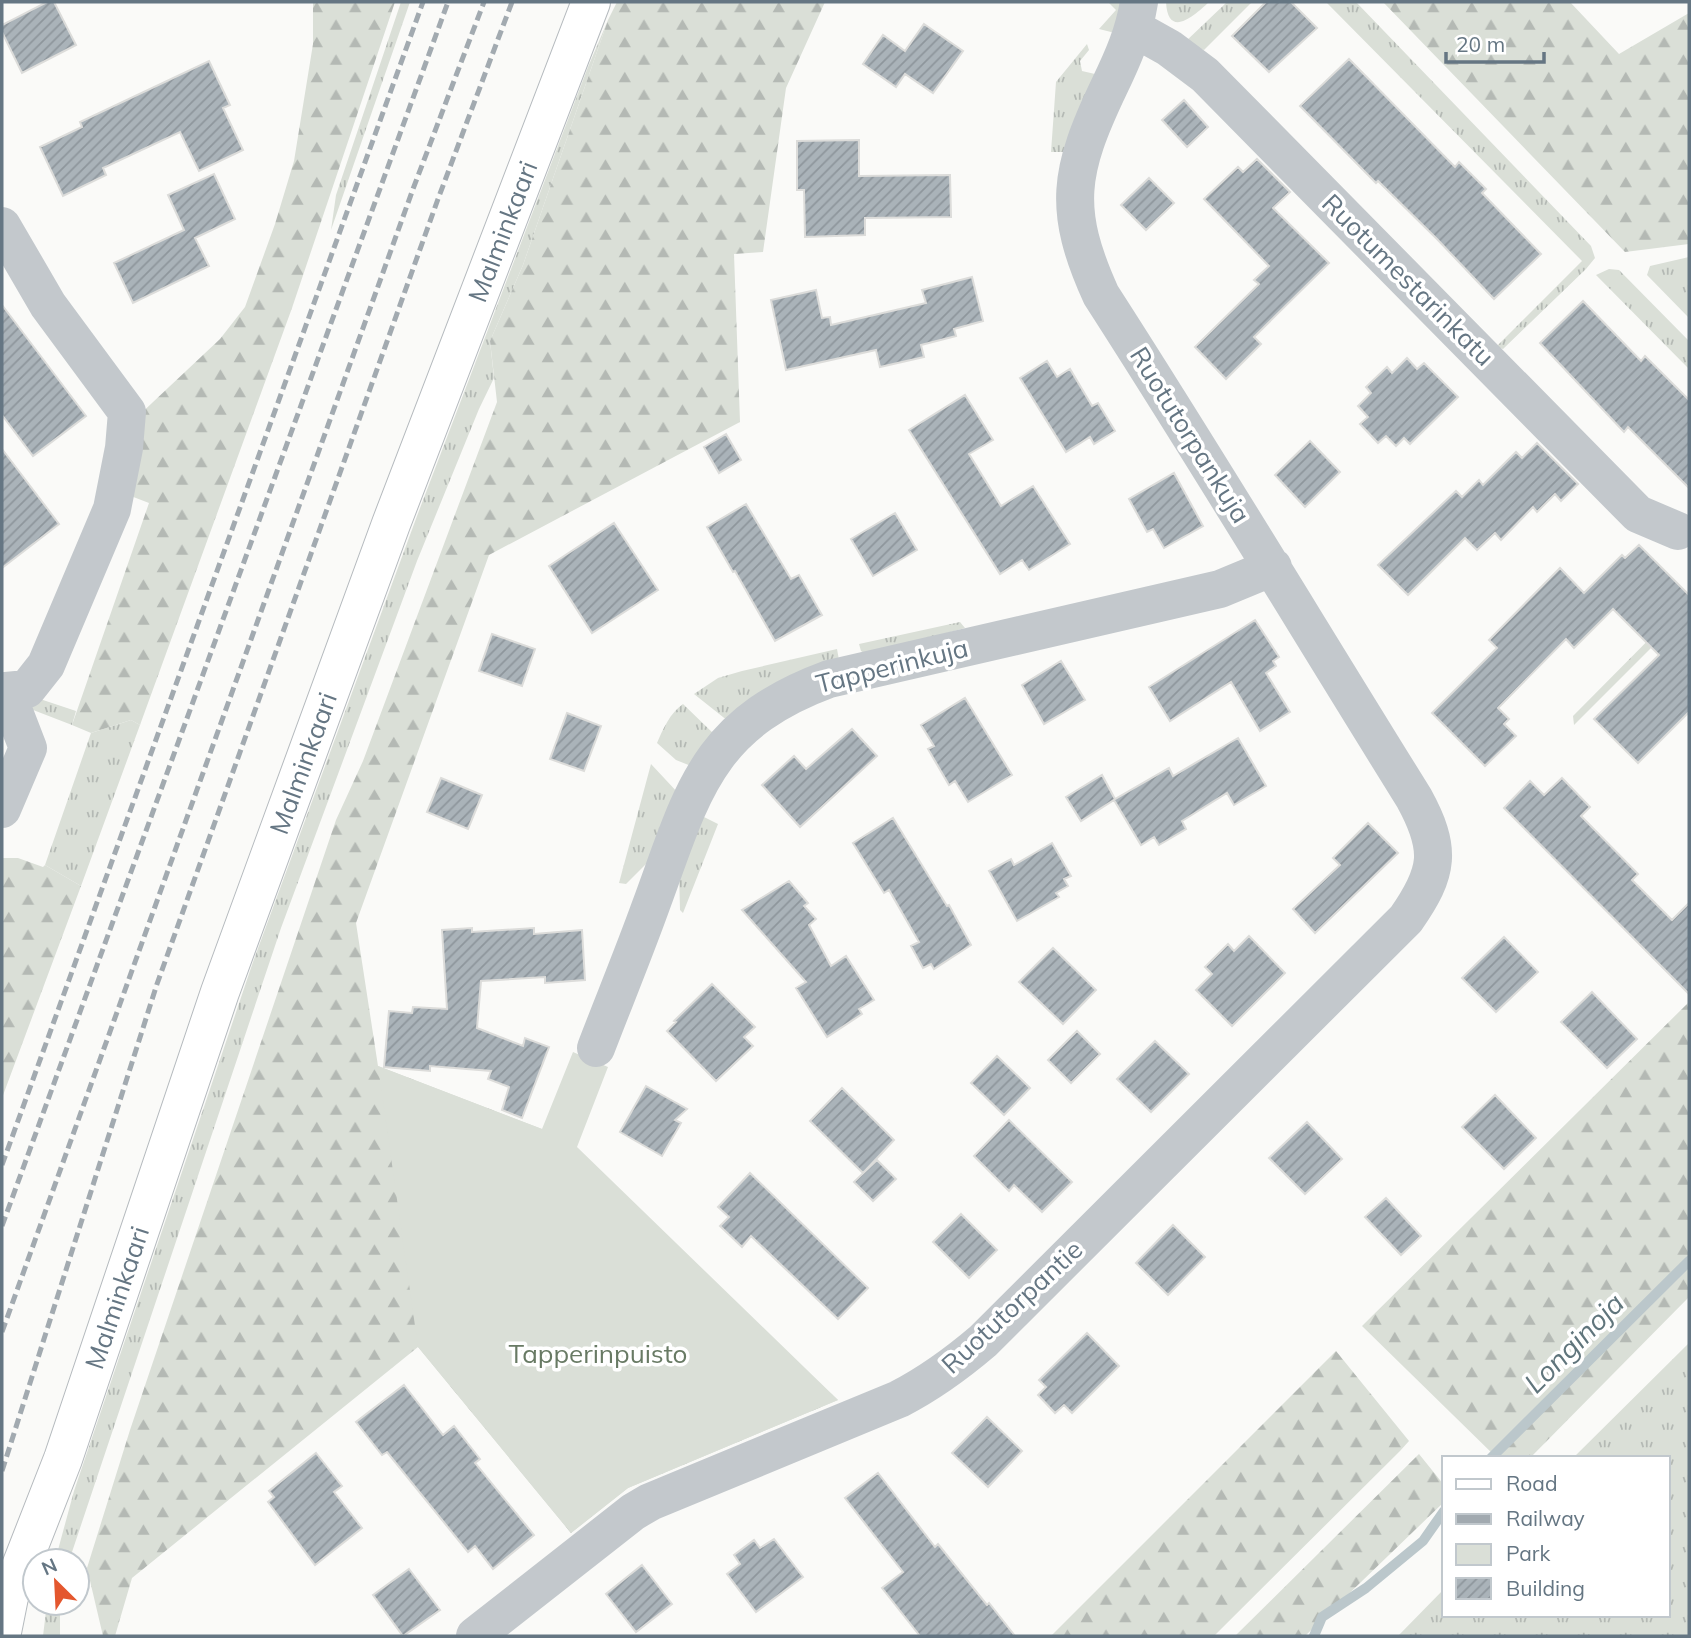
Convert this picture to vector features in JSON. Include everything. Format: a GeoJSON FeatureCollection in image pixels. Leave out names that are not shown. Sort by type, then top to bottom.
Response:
{"type":"FeatureCollection","features":[{"type":"Feature","properties":{"kind":"main road","name":"Malminkaari"},"geometry":{"type":"LineString","coordinates":[[2,1632],[9,1597],[62,1459],[220,992],[391,524],[591,2]]}},
{"type":"Feature","properties":{"kind":"main road","name":"Malminkaari"},"geometry":{"type":"LineString","coordinates":[[25,1636],[36,1532]]}},
{"type":"Feature","properties":{"kind":"street","name":"Ruotumestarinkatu"},"geometry":{"type":"LineString","coordinates":[[1137,16],[1169,48],[1205,75],[1638,514],[1678,531]]}},
{"type":"Feature","properties":{"kind":"street","name":"Ruotutorpankuja"},"geometry":{"type":"LineString","coordinates":[[1137,16],[1088,134],[1078,165],[1074,199],[1077,231],[1086,261],[1101,295],[1273,566],[1299,613],[1415,798],[1433,843]]}},
{"type":"Feature","properties":{"kind":"street"},"geometry":{"type":"LineString","coordinates":[[2,809],[28,748],[6,691],[27,689],[46,666],[112,509],[124,448],[127,412],[48,305],[9,239]]}},
{"type":"Feature","properties":{"kind":"street","name":"Tapperinkuja"},"geometry":{"type":"LineString","coordinates":[[596,1048],[667,856],[696,787],[731,737],[778,701],[829,679],[1220,589],[1273,566]]}},
{"type":"Feature","properties":{"kind":"street","name":"Ruotutorpantie"},"geometry":{"type":"LineString","coordinates":[[475,1636],[632,1512],[650,1502],[900,1399],[957,1364],[1406,919],[1422,896],[1430,878],[1433,843]]}},
{"type":"Feature","properties":{"kind":"green space"},"geometry":{"type":"Polygon","coordinates":[[[313,2],[395,2],[292,308],[140,725],[131,720],[91,733],[72,725],[149,503],[123,493],[135,419],[220,339],[245,307],[294,161],[313,44],[313,2]]]}},
{"type":"Feature","properties":{"kind":"green space"},"geometry":{"type":"Polygon","coordinates":[[[401,2],[410,2],[331,230],[336,195],[401,2]]]}},
{"type":"Feature","properties":{"kind":"green space"},"geometry":{"type":"Polygon","coordinates":[[[617,2],[825,2],[786,88],[763,252],[734,254],[740,422],[489,555],[356,923],[378,1066],[542,1129],[838,1400],[628,1488],[571,1533],[418,1347],[132,1578],[115,1636],[103,1636],[91,1585],[91,1555],[130,1430],[336,820],[363,761],[497,402],[490,341],[523,265],[608,20],[617,2]]]}},
{"type":"Feature","properties":{"kind":"green space"},"geometry":{"type":"Polygon","coordinates":[[[1108,2],[1125,2],[1115,33],[1099,29],[1116,10],[1108,2]]]}},
{"type":"Feature","properties":{"kind":"green space"},"geometry":{"type":"Polygon","coordinates":[[[1166,2],[1209,2],[1190,18],[1177,22],[1172,20],[1168,13],[1166,2]]]}},
{"type":"Feature","properties":{"kind":"green space"},"geometry":{"type":"Polygon","coordinates":[[[1227,2],[1252,2],[1204,50],[1184,43],[1227,2]]]}},
{"type":"Feature","properties":{"kind":"green space"},"geometry":{"type":"Polygon","coordinates":[[[1326,2],[1356,2],[1591,246],[1595,258],[1586,269],[1503,349],[1496,347],[1582,261],[1326,2]]]}},
{"type":"Feature","properties":{"kind":"green space"},"geometry":{"type":"Polygon","coordinates":[[[1383,2],[1570,2],[1619,54],[1689,13],[1689,244],[1625,252],[1383,2]]]}},
{"type":"Feature","properties":{"kind":"green space"},"geometry":{"type":"Polygon","coordinates":[[[608,20],[523,265],[490,341],[494,378],[417,561],[281,928],[74,1547],[59,1547],[74,1491],[253,962],[417,516],[608,20]]]}},
{"type":"Feature","properties":{"kind":"green space"},"geometry":{"type":"Polygon","coordinates":[[[1087,44],[1089,50],[1080,61],[1082,71],[1095,74],[1066,152],[1051,152],[1056,82],[1087,44]]]}},
{"type":"Feature","properties":{"kind":"green space"},"geometry":{"type":"Polygon","coordinates":[[[1689,257],[1689,318],[1647,275],[1650,266],[1689,257]]]}},
{"type":"Feature","properties":{"kind":"green space"},"geometry":{"type":"Polygon","coordinates":[[[1609,269],[1619,270],[1689,341],[1689,369],[1596,275],[1609,269]]]}},
{"type":"Feature","properties":{"kind":"green space"},"geometry":{"type":"Polygon","coordinates":[[[1689,599],[1689,610],[1574,725],[1573,716],[1689,599]]]}},
{"type":"Feature","properties":{"kind":"green space"},"geometry":{"type":"Polygon","coordinates":[[[960,622],[965,628],[867,655],[861,651],[859,644],[960,622]]]}},
{"type":"Feature","properties":{"kind":"green space"},"geometry":{"type":"Polygon","coordinates":[[[837,649],[839,660],[728,721],[694,694],[718,678],[837,649]]]}},
{"type":"Feature","properties":{"kind":"green space"},"geometry":{"type":"Polygon","coordinates":[[[34,697],[76,711],[72,725],[28,708],[34,697]]]}},
{"type":"Feature","properties":{"kind":"green space"},"geometry":{"type":"Polygon","coordinates":[[[683,704],[715,735],[691,766],[676,760],[657,743],[664,727],[683,704]]]}},
{"type":"Feature","properties":{"kind":"green space"},"geometry":{"type":"Polygon","coordinates":[[[131,720],[140,725],[81,886],[45,865],[91,733],[131,720]]]}},
{"type":"Feature","properties":{"kind":"green space"},"geometry":{"type":"Polygon","coordinates":[[[651,764],[679,794],[652,858],[626,884],[619,883],[651,764]]]}},
{"type":"Feature","properties":{"kind":"green space"},"geometry":{"type":"Polygon","coordinates":[[[700,815],[718,824],[683,913],[680,910],[679,870],[700,815]]]}},
{"type":"Feature","properties":{"kind":"green space"},"geometry":{"type":"Polygon","coordinates":[[[2,858],[18,858],[43,867],[45,865],[81,886],[2,1098],[2,858]]]}},
{"type":"Feature","properties":{"kind":"green space"},"geometry":{"type":"Polygon","coordinates":[[[1689,1002],[1689,1297],[1532,1456],[1495,1456],[1362,1326],[1689,1002]]]}},
{"type":"Feature","properties":{"kind":"green space","name":"Tapperinpuisto"},"geometry":{"type":"Polygon","coordinates":[[[573,1052],[608,1067],[577,1147],[838,1400],[628,1488],[571,1533],[418,1347],[378,1066],[542,1129],[573,1052]]]}},
{"type":"Feature","properties":{"kind":"green space"},"geometry":{"type":"Polygon","coordinates":[[[1689,1343],[1689,1636],[1398,1636],[1442,1591],[1442,1617],[1670,1617],[1670,1456],[1575,1456],[1689,1343]]]}},
{"type":"Feature","properties":{"kind":"green space"},"geometry":{"type":"Polygon","coordinates":[[[1336,1351],[1409,1441],[1400,1451],[1214,1636],[1051,1636],[1336,1351]]]}},
{"type":"Feature","properties":{"kind":"green space"},"geometry":{"type":"Polygon","coordinates":[[[1419,1454],[1442,1483],[1442,1504],[1305,1636],[1235,1636],[1419,1454]]]}},
{"type":"Feature","properties":{"kind":"green space"},"geometry":{"type":"Polygon","coordinates":[[[45,1617],[60,1617],[60,1636],[43,1636],[45,1617]]]}},
{"type":"Feature","properties":{"kind":"building"},"geometry":{"type":"Polygon","coordinates":[[[47,2],[54,2],[76,45],[22,73],[2,32],[2,25],[47,2]]]}},
{"type":"Feature","properties":{"kind":"building"},"geometry":{"type":"Polygon","coordinates":[[[1266,2],[1291,2],[1317,28],[1269,72],[1232,36],[1266,2]]]}},
{"type":"Feature","properties":{"kind":"building"},"geometry":{"type":"Polygon","coordinates":[[[924,24],[963,51],[933,93],[905,74],[896,87],[863,64],[883,35],[905,51],[924,24]]]}},
{"type":"Feature","properties":{"kind":"building"},"geometry":{"type":"Polygon","coordinates":[[[1349,59],[1455,167],[1459,162],[1486,189],[1482,193],[1541,254],[1494,299],[1437,239],[1378,181],[1376,183],[1300,106],[1349,59]]]}},
{"type":"Feature","properties":{"kind":"building"},"geometry":{"type":"Polygon","coordinates":[[[209,61],[230,105],[223,108],[243,150],[199,171],[180,132],[103,168],[106,175],[63,196],[40,147],[82,127],[80,122],[209,61]]]}},
{"type":"Feature","properties":{"kind":"building"},"geometry":{"type":"Polygon","coordinates":[[[1184,100],[1208,127],[1187,147],[1162,120],[1184,100]]]}},
{"type":"Feature","properties":{"kind":"building"},"geometry":{"type":"Polygon","coordinates":[[[859,140],[859,176],[950,175],[951,217],[865,218],[865,235],[805,237],[804,190],[797,190],[797,141],[859,140]]]}},
{"type":"Feature","properties":{"kind":"building"},"geometry":{"type":"Polygon","coordinates":[[[1257,159],[1290,192],[1273,208],[1329,263],[1254,337],[1261,344],[1226,379],[1195,347],[1259,284],[1254,280],[1269,266],[1204,199],[1238,167],[1243,172],[1257,159]]]}},
{"type":"Feature","properties":{"kind":"building"},"geometry":{"type":"Polygon","coordinates":[[[214,174],[235,219],[195,238],[209,266],[133,303],[114,263],[184,230],[168,195],[214,174]]]}},
{"type":"Feature","properties":{"kind":"building"},"geometry":{"type":"Polygon","coordinates":[[[1149,178],[1174,203],[1146,230],[1121,205],[1149,178]]]}},
{"type":"Feature","properties":{"kind":"building"},"geometry":{"type":"Polygon","coordinates":[[[972,277],[983,321],[954,329],[956,336],[921,345],[924,357],[880,367],[876,350],[786,370],[771,300],[816,290],[822,318],[830,317],[831,325],[926,303],[922,290],[972,277]]]}},
{"type":"Feature","properties":{"kind":"building"},"geometry":{"type":"Polygon","coordinates":[[[1583,301],[1641,361],[1645,356],[1689,400],[1689,488],[1628,427],[1624,432],[1540,343],[1583,301]]]}},
{"type":"Feature","properties":{"kind":"building"},"geometry":{"type":"Polygon","coordinates":[[[2,305],[86,416],[33,456],[2,415],[2,305]]]}},
{"type":"Feature","properties":{"kind":"building"},"geometry":{"type":"Polygon","coordinates":[[[1407,358],[1417,369],[1424,363],[1458,397],[1410,444],[1404,438],[1396,446],[1386,436],[1378,443],[1360,424],[1368,417],[1358,406],[1371,393],[1366,387],[1387,367],[1392,373],[1407,358]]]}},
{"type":"Feature","properties":{"kind":"building"},"geometry":{"type":"Polygon","coordinates":[[[1047,361],[1057,377],[1070,369],[1092,406],[1098,403],[1115,431],[1094,444],[1090,437],[1066,452],[1020,378],[1047,361]]]}},
{"type":"Feature","properties":{"kind":"building"},"geometry":{"type":"Polygon","coordinates":[[[965,395],[993,440],[969,454],[1001,506],[1033,486],[1070,544],[1029,570],[1022,560],[1000,574],[909,430],[965,395]]]}},
{"type":"Feature","properties":{"kind":"building"},"geometry":{"type":"Polygon","coordinates":[[[726,434],[741,460],[719,473],[704,447],[726,434]]]}},
{"type":"Feature","properties":{"kind":"building"},"geometry":{"type":"Polygon","coordinates":[[[1310,441],[1340,472],[1305,507],[1275,475],[1310,441]]]}},
{"type":"Feature","properties":{"kind":"building"},"geometry":{"type":"Polygon","coordinates":[[[1537,443],[1578,484],[1561,501],[1555,494],[1537,512],[1533,507],[1501,540],[1495,533],[1477,550],[1465,538],[1408,595],[1378,565],[1456,491],[1462,497],[1479,480],[1483,485],[1516,452],[1522,458],[1537,443]]]}},
{"type":"Feature","properties":{"kind":"building"},"geometry":{"type":"Polygon","coordinates":[[[2,449],[59,524],[2,568],[2,449]]]}},
{"type":"Feature","properties":{"kind":"building"},"geometry":{"type":"Polygon","coordinates":[[[1174,473],[1203,526],[1164,548],[1153,529],[1147,532],[1129,499],[1174,473]]]}},
{"type":"Feature","properties":{"kind":"building"},"geometry":{"type":"Polygon","coordinates":[[[746,504],[791,579],[799,575],[822,615],[775,641],[707,527],[746,504]]]}},
{"type":"Feature","properties":{"kind":"building"},"geometry":{"type":"Polygon","coordinates":[[[895,513],[917,550],[873,576],[851,539],[895,513]]]}},
{"type":"Feature","properties":{"kind":"building"},"geometry":{"type":"Polygon","coordinates":[[[614,523],[658,590],[592,633],[549,566],[614,523]]]}},
{"type":"Feature","properties":{"kind":"building"},"geometry":{"type":"Polygon","coordinates":[[[1639,545],[1689,595],[1689,712],[1638,763],[1594,719],[1659,655],[1613,609],[1574,648],[1566,639],[1498,708],[1509,719],[1504,724],[1516,736],[1485,766],[1432,713],[1497,648],[1489,640],[1560,568],[1584,593],[1622,555],[1625,558],[1639,545]]]}},
{"type":"Feature","properties":{"kind":"building"},"geometry":{"type":"Polygon","coordinates":[[[1255,620],[1279,657],[1273,661],[1276,666],[1266,673],[1290,712],[1260,731],[1231,682],[1170,721],[1149,687],[1255,620]]]}},
{"type":"Feature","properties":{"kind":"building"},"geometry":{"type":"Polygon","coordinates":[[[492,634],[535,649],[522,686],[479,671],[492,634]]]}},
{"type":"Feature","properties":{"kind":"building"},"geometry":{"type":"Polygon","coordinates":[[[1061,661],[1085,700],[1044,724],[1022,685],[1061,661]]]}},
{"type":"Feature","properties":{"kind":"building"},"geometry":{"type":"Polygon","coordinates":[[[965,698],[1012,775],[968,802],[955,781],[949,785],[928,749],[934,746],[921,725],[965,698]]]}},
{"type":"Feature","properties":{"kind":"building"},"geometry":{"type":"Polygon","coordinates":[[[567,713],[601,726],[584,771],[550,759],[567,713]]]}},
{"type":"Feature","properties":{"kind":"building"},"geometry":{"type":"Polygon","coordinates":[[[852,729],[877,756],[800,827],[762,785],[794,756],[806,769],[852,729]]]}},
{"type":"Feature","properties":{"kind":"building"},"geometry":{"type":"Polygon","coordinates":[[[1238,738],[1266,786],[1234,805],[1227,793],[1182,821],[1186,829],[1159,845],[1154,837],[1141,845],[1114,800],[1081,821],[1066,797],[1102,775],[1115,799],[1169,768],[1173,776],[1238,738]]]}},
{"type":"Feature","properties":{"kind":"building"},"geometry":{"type":"Polygon","coordinates":[[[441,778],[482,795],[468,829],[427,812],[441,778]]]}},
{"type":"Feature","properties":{"kind":"building"},"geometry":{"type":"Polygon","coordinates":[[[1562,778],[1590,807],[1581,816],[1638,874],[1632,880],[1672,920],[1689,903],[1689,994],[1504,808],[1530,781],[1544,795],[1562,778]]]}},
{"type":"Feature","properties":{"kind":"building"},"geometry":{"type":"Polygon","coordinates":[[[893,818],[947,906],[949,905],[971,945],[934,969],[931,964],[923,968],[911,946],[919,942],[889,890],[884,893],[853,843],[893,818]]]}},
{"type":"Feature","properties":{"kind":"building"},"geometry":{"type":"Polygon","coordinates":[[[1368,823],[1398,853],[1315,933],[1293,909],[1340,865],[1333,858],[1368,823]]]}},
{"type":"Feature","properties":{"kind":"building"},"geometry":{"type":"Polygon","coordinates":[[[1052,843],[1071,876],[1064,879],[1068,886],[1056,893],[1059,897],[1017,921],[989,871],[1011,859],[1014,865],[1052,843]]]}},
{"type":"Feature","properties":{"kind":"building"},"geometry":{"type":"Polygon","coordinates":[[[789,881],[808,903],[804,906],[816,919],[809,925],[831,966],[846,956],[874,1000],[859,1009],[862,1014],[827,1037],[796,988],[806,982],[742,910],[789,881]]]}},
{"type":"Feature","properties":{"kind":"building"},"geometry":{"type":"Polygon","coordinates":[[[472,928],[472,932],[534,928],[534,934],[582,930],[585,980],[545,983],[545,977],[481,981],[477,1028],[523,1046],[525,1038],[549,1047],[522,1118],[502,1110],[509,1087],[488,1079],[491,1071],[430,1066],[430,1071],[384,1067],[389,1011],[412,1013],[413,1007],[447,1009],[442,930],[472,928]]]}},
{"type":"Feature","properties":{"kind":"building"},"geometry":{"type":"Polygon","coordinates":[[[1249,936],[1285,973],[1232,1026],[1196,990],[1212,974],[1205,967],[1228,944],[1234,951],[1249,936]]]}},
{"type":"Feature","properties":{"kind":"building"},"geometry":{"type":"Polygon","coordinates":[[[1504,937],[1538,972],[1496,1012],[1462,978],[1504,937]]]}},
{"type":"Feature","properties":{"kind":"building"},"geometry":{"type":"Polygon","coordinates":[[[1053,948],[1096,990],[1063,1024],[1019,982],[1053,948]]]}},
{"type":"Feature","properties":{"kind":"building"},"geometry":{"type":"Polygon","coordinates":[[[712,984],[755,1027],[744,1037],[753,1046],[716,1081],[667,1031],[712,984]]]}},
{"type":"Feature","properties":{"kind":"building"},"geometry":{"type":"Polygon","coordinates":[[[1592,992],[1637,1039],[1607,1068],[1561,1022],[1592,992]]]}},
{"type":"Feature","properties":{"kind":"building"},"geometry":{"type":"Polygon","coordinates":[[[1077,1031],[1100,1054],[1071,1083],[1048,1060],[1077,1031]]]}},
{"type":"Feature","properties":{"kind":"building"},"geometry":{"type":"Polygon","coordinates":[[[1155,1041],[1189,1074],[1151,1112],[1117,1079],[1155,1041]]]}},
{"type":"Feature","properties":{"kind":"building"},"geometry":{"type":"Polygon","coordinates":[[[997,1056],[1030,1088],[1004,1115],[971,1083],[997,1056]]]}},
{"type":"Feature","properties":{"kind":"building"},"geometry":{"type":"Polygon","coordinates":[[[646,1086],[687,1109],[675,1120],[681,1123],[662,1156],[620,1132],[646,1086]]]}},
{"type":"Feature","properties":{"kind":"building"},"geometry":{"type":"Polygon","coordinates":[[[842,1088],[894,1140],[863,1173],[810,1121],[842,1088]]]}},
{"type":"Feature","properties":{"kind":"building"},"geometry":{"type":"Polygon","coordinates":[[[1495,1095],[1536,1138],[1504,1169],[1462,1127],[1495,1095]]]}},
{"type":"Feature","properties":{"kind":"building"},"geometry":{"type":"Polygon","coordinates":[[[1009,1120],[1072,1182],[1042,1212],[1014,1185],[1009,1191],[974,1156],[1009,1120]]]}},
{"type":"Feature","properties":{"kind":"building"},"geometry":{"type":"Polygon","coordinates":[[[1307,1122],[1342,1159],[1305,1194],[1269,1158],[1307,1122]]]}},
{"type":"Feature","properties":{"kind":"building"},"geometry":{"type":"Polygon","coordinates":[[[877,1160],[896,1179],[873,1201],[854,1182],[877,1160]]]}},
{"type":"Feature","properties":{"kind":"building"},"geometry":{"type":"Polygon","coordinates":[[[750,1173],[868,1288],[838,1319],[751,1236],[742,1247],[720,1226],[729,1217],[718,1207],[750,1173]]]}},
{"type":"Feature","properties":{"kind":"building"},"geometry":{"type":"Polygon","coordinates":[[[1386,1198],[1421,1236],[1401,1255],[1365,1217],[1386,1198]]]}},
{"type":"Feature","properties":{"kind":"building"},"geometry":{"type":"Polygon","coordinates":[[[961,1214],[997,1250],[969,1278],[933,1242],[961,1214]]]}},
{"type":"Feature","properties":{"kind":"building"},"geometry":{"type":"Polygon","coordinates":[[[1173,1225],[1205,1257],[1168,1295],[1136,1263],[1173,1225]]]}},
{"type":"Feature","properties":{"kind":"building"},"geometry":{"type":"Polygon","coordinates":[[[1087,1333],[1119,1366],[1072,1413],[1064,1405],[1055,1413],[1038,1395],[1046,1387],[1039,1380],[1087,1333]]]}},
{"type":"Feature","properties":{"kind":"building"},"geometry":{"type":"Polygon","coordinates":[[[404,1385],[443,1435],[454,1426],[480,1459],[475,1463],[534,1535],[493,1569],[475,1546],[468,1552],[387,1452],[382,1455],[356,1422],[404,1385]]]}},
{"type":"Feature","properties":{"kind":"building"},"geometry":{"type":"Polygon","coordinates":[[[987,1417],[1022,1451],[988,1487],[952,1453],[987,1417]]]}},
{"type":"Feature","properties":{"kind":"building"},"geometry":{"type":"Polygon","coordinates":[[[316,1453],[342,1486],[334,1492],[362,1528],[315,1565],[268,1502],[274,1497],[269,1491],[316,1453]]]}},
{"type":"Feature","properties":{"kind":"building"},"geometry":{"type":"Polygon","coordinates":[[[878,1473],[935,1547],[938,1544],[1015,1636],[920,1636],[882,1588],[903,1572],[845,1498],[878,1473]]]}},
{"type":"Feature","properties":{"kind":"building"},"geometry":{"type":"Polygon","coordinates":[[[774,1539],[803,1577],[756,1612],[727,1574],[740,1564],[734,1555],[754,1540],[760,1548],[774,1539]]]}},
{"type":"Feature","properties":{"kind":"building"},"geometry":{"type":"Polygon","coordinates":[[[642,1565],[672,1604],[636,1632],[606,1594],[642,1565]]]}},
{"type":"Feature","properties":{"kind":"building"},"geometry":{"type":"Polygon","coordinates":[[[409,1569],[440,1610],[403,1636],[373,1595],[409,1569]]]}},
{"type":"Feature","properties":{"kind":"waterway","name":"Longinoja"},"geometry":{"type":"LineString","coordinates":[[1493,1456],[1689,1261]]}},
{"type":"Feature","properties":{"kind":"waterway","name":"Longinoja"},"geometry":{"type":"LineString","coordinates":[[1314,1636],[1322,1617],[1366,1588],[1423,1541],[1442,1514]]}},
{"type":"Feature","properties":{"kind":"railway"},"geometry":{"type":"LineString","coordinates":[[2,1165],[423,2]]}},
{"type":"Feature","properties":{"kind":"railway"},"geometry":{"type":"LineString","coordinates":[[2,1226],[448,2]]}},
{"type":"Feature","properties":{"kind":"railway"},"geometry":{"type":"LineString","coordinates":[[2,1332],[413,189],[484,2]]}},
{"type":"Feature","properties":{"kind":"railway"},"geometry":{"type":"LineString","coordinates":[[2,1471],[157,984],[438,199],[512,2]]}}]}
